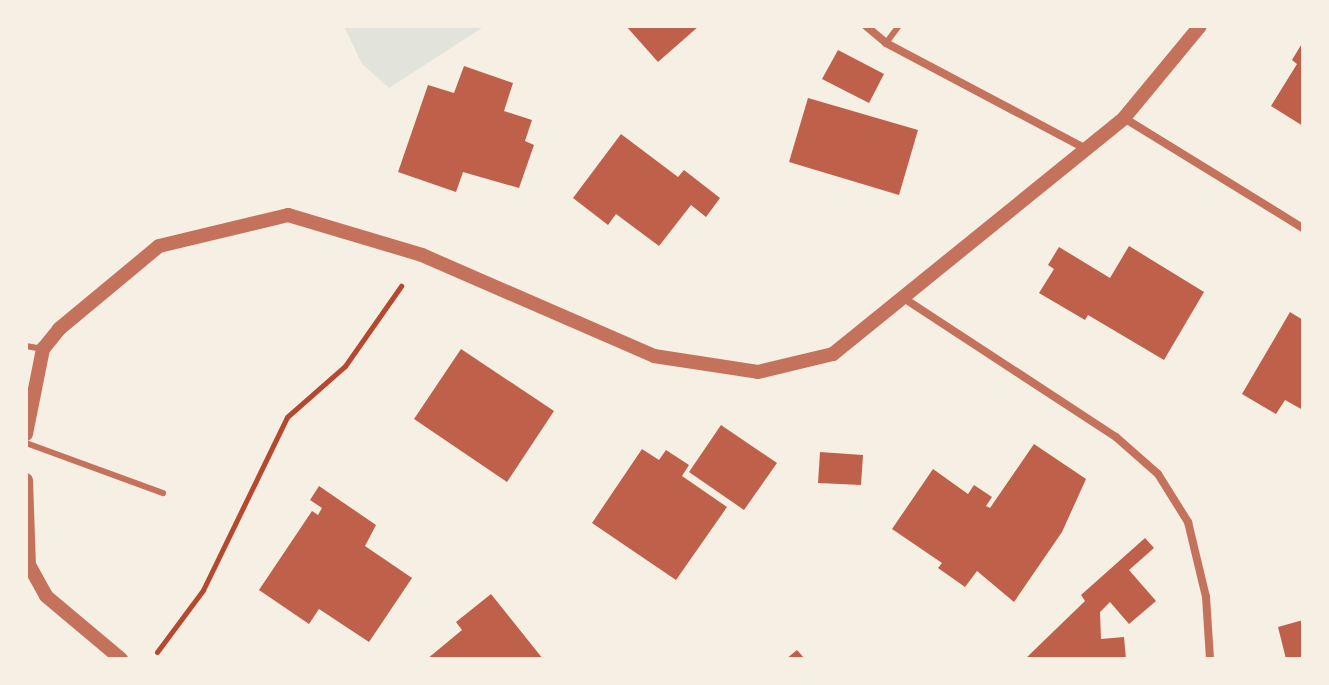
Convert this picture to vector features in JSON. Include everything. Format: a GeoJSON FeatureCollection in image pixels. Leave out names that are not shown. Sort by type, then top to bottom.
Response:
{"type":"FeatureCollection","features":[{"type":"Feature","properties":{"kind":"street"},"geometry":{"type":"LineString","coordinates":[[866,26],[886,43],[1086,149]]}},
{"type":"Feature","properties":{"kind":"street"},"geometry":{"type":"LineString","coordinates":[[26,434],[43,349],[59,329],[159,246],[288,215],[422,255],[654,356],[758,372],[833,354],[905,299],[1124,118],[1200,26]]}},
{"type":"Feature","properties":{"kind":"street"},"geometry":{"type":"LineString","coordinates":[[1124,118],[1303,228]]}},
{"type":"Feature","properties":{"kind":"street"},"geometry":{"type":"LineString","coordinates":[[905,299],[1116,437],[1158,474],[1188,522],[1206,597],[1210,659]]}},
{"type":"Feature","properties":{"kind":"street"},"geometry":{"type":"LineString","coordinates":[[26,480],[28,565],[46,596],[121,659]]}},
{"type":"Feature","properties":{"kind":"lane"},"geometry":{"type":"LineString","coordinates":[[886,43],[899,26]]}},
{"type":"Feature","properties":{"kind":"lane"},"geometry":{"type":"LineString","coordinates":[[26,346],[43,349]]}},
{"type":"Feature","properties":{"kind":"lane"},"geometry":{"type":"LineString","coordinates":[[26,443],[163,493]]}},
{"type":"Feature","properties":{"kind":"path"},"geometry":{"type":"LineString","coordinates":[[151,659],[203,590],[287,417],[345,366],[422,255]]}},
{"type":"Feature","properties":{"kind":"shaded area"},"geometry":{"type":"Polygon","coordinates":[[[344,26],[485,26],[389,88],[362,64],[344,26]]]}},
{"type":"Feature","properties":{"kind":"building"},"geometry":{"type":"Polygon","coordinates":[[[626,26],[699,26],[658,62],[626,26]]]}},
{"type":"Feature","properties":{"kind":"building"},"geometry":{"type":"Polygon","coordinates":[[[1301,45],[1303,126],[1271,106],[1297,64],[1292,60],[1301,45]]]}},
{"type":"Feature","properties":{"kind":"building"},"geometry":{"type":"Polygon","coordinates":[[[838,50],[884,74],[869,103],[822,79],[838,50]]]}},
{"type":"Feature","properties":{"kind":"building"},"geometry":{"type":"Polygon","coordinates":[[[464,66],[513,83],[504,111],[532,120],[525,141],[534,145],[519,188],[463,172],[456,192],[398,172],[428,85],[454,93],[464,66]]]}},
{"type":"Feature","properties":{"kind":"building"},"geometry":{"type":"Polygon","coordinates":[[[808,98],[918,130],[899,195],[789,162],[808,98]]]}},
{"type":"Feature","properties":{"kind":"building"},"geometry":{"type":"Polygon","coordinates":[[[621,134],[678,177],[684,170],[720,198],[706,217],[691,205],[659,246],[616,214],[608,225],[573,198],[621,134]]]}},
{"type":"Feature","properties":{"kind":"building"},"geometry":{"type":"Polygon","coordinates":[[[1129,246],[1204,292],[1164,360],[1088,315],[1085,320],[1039,293],[1054,269],[1048,265],[1059,247],[1110,278],[1129,246]]]}},
{"type":"Feature","properties":{"kind":"building"},"geometry":{"type":"Polygon","coordinates":[[[1290,312],[1303,320],[1303,410],[1285,400],[1276,414],[1242,394],[1290,312]]]}},
{"type":"Feature","properties":{"kind":"building"},"geometry":{"type":"Polygon","coordinates":[[[461,349],[554,411],[507,482],[414,419],[461,349]]]}},
{"type":"Feature","properties":{"kind":"building"},"geometry":{"type":"Polygon","coordinates":[[[721,425],[777,463],[744,510],[689,472],[721,425]]]}},
{"type":"Feature","properties":{"kind":"building"},"geometry":{"type":"Polygon","coordinates":[[[1034,444],[1086,479],[1062,532],[1014,602],[977,571],[965,587],[938,568],[942,563],[892,529],[933,469],[968,494],[974,485],[992,497],[986,506],[990,508],[1034,444]]]}},
{"type":"Feature","properties":{"kind":"building"},"geometry":{"type":"Polygon","coordinates":[[[642,449],[659,460],[666,450],[689,465],[682,476],[727,507],[676,580],[592,523],[642,449]]]}},
{"type":"Feature","properties":{"kind":"building"},"geometry":{"type":"Polygon","coordinates":[[[820,452],[863,455],[861,485],[818,483],[820,452]]]}},
{"type":"Feature","properties":{"kind":"building"},"geometry":{"type":"Polygon","coordinates":[[[319,486],[376,525],[365,546],[412,578],[369,642],[319,609],[309,624],[259,590],[312,511],[318,515],[322,508],[310,500],[319,486]]]}},
{"type":"Feature","properties":{"kind":"building"},"geometry":{"type":"Polygon","coordinates":[[[1145,538],[1154,548],[1129,570],[1156,601],[1129,624],[1110,602],[1100,612],[1101,639],[1124,637],[1126,659],[1025,659],[1085,601],[1081,595],[1145,538]]]}},
{"type":"Feature","properties":{"kind":"building"},"geometry":{"type":"Polygon","coordinates":[[[491,594],[543,659],[427,659],[462,630],[456,622],[491,594]]]}},
{"type":"Feature","properties":{"kind":"building"},"geometry":{"type":"Polygon","coordinates":[[[1303,620],[1303,659],[1286,659],[1278,627],[1303,620]]]}},
{"type":"Feature","properties":{"kind":"building"},"geometry":{"type":"Polygon","coordinates":[[[797,650],[805,659],[786,659],[797,650]]]}}]}
